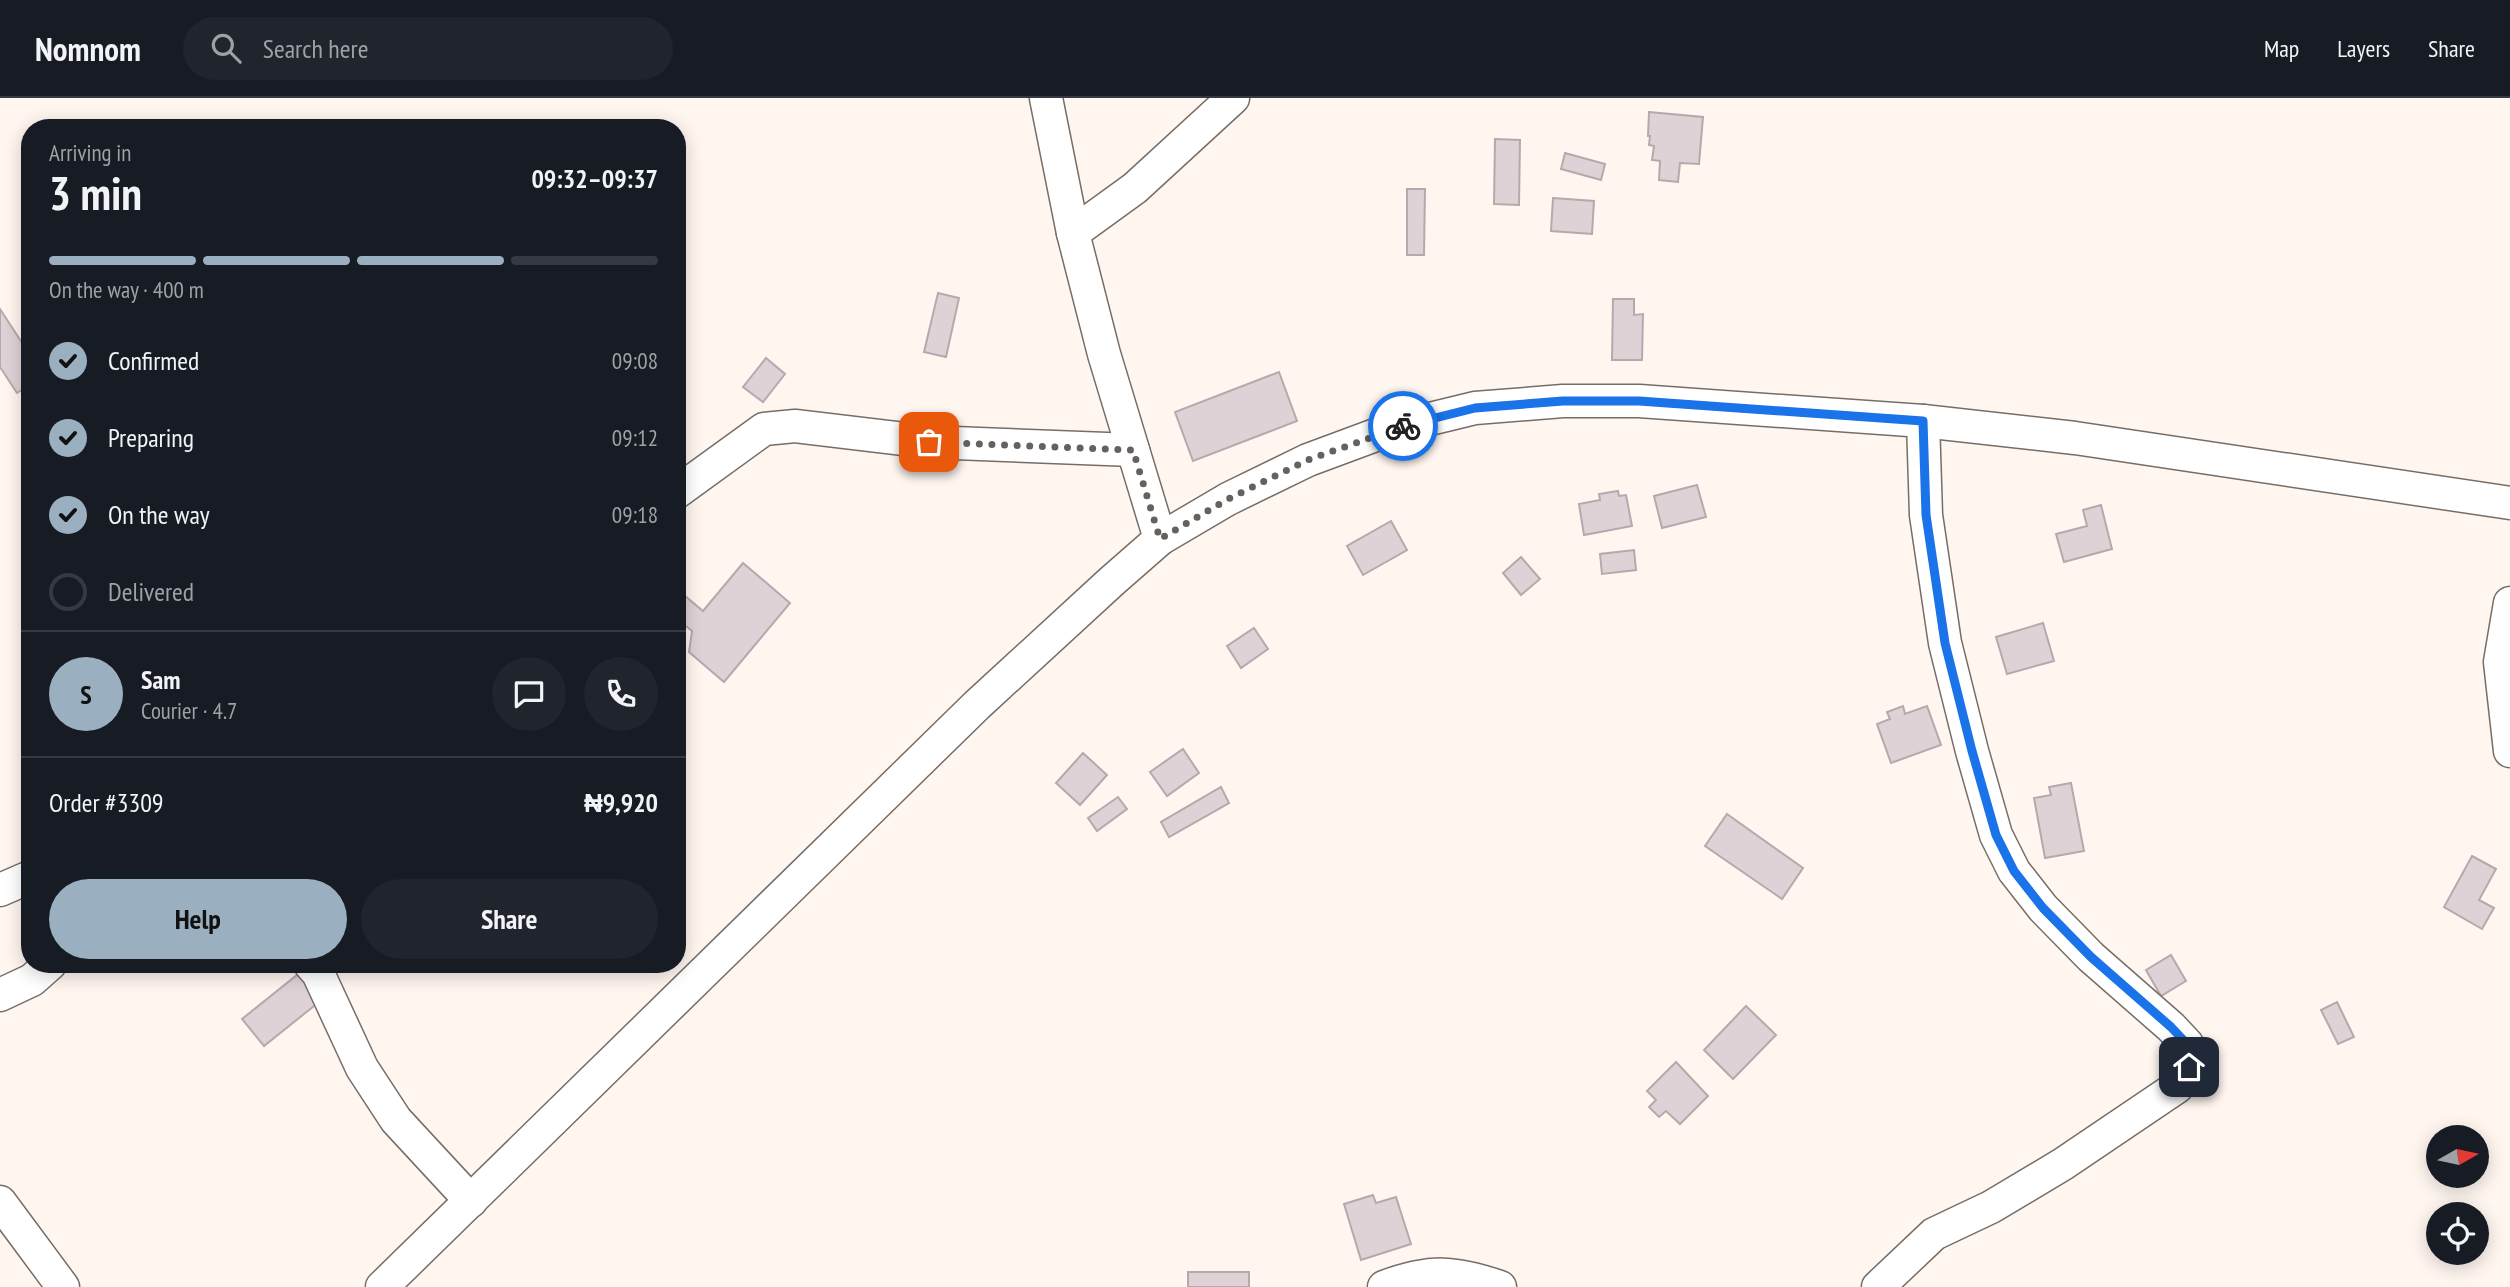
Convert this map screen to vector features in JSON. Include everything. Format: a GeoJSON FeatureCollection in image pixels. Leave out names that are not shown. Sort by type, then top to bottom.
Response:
{"type":"FeatureCollection","features":[{"type":"Feature","properties":{"kind":"street"},"geometry":{"type":"LineString","coordinates":[[1046,98],[1073,233],[1104,354],[1160,539]]}},
{"type":"Feature","properties":{"kind":"street"},"geometry":{"type":"LineString","coordinates":[[1073,233],[1135,188],[1233,98]]}},
{"type":"Feature","properties":{"kind":"street"},"geometry":{"type":"LineString","coordinates":[[382,1287],[977,705],[1160,539],[1228,499],[1308,460],[1397,427],[1475,408],[1563,401],[1639,401],[1923,421],[2075,438],[2510,503]]}},
{"type":"Feature","properties":{"kind":"street"},"geometry":{"type":"LineString","coordinates":[[1878,1287],[1934,1234],[1991,1207],[2063,1164],[2177,1087],[2189,1067],[2187,1044],[2091,957],[2043,908],[2014,871],[1996,835],[1945,643],[1926,515],[1923,421]]}},
{"type":"Feature","properties":{"kind":"street"},"geometry":{"type":"LineString","coordinates":[[686,485],[764,429],[795,426],[929,442],[1133,450]]}},
{"type":"Feature","properties":{"kind":"street"},"geometry":{"type":"LineString","coordinates":[[2510,603],[2500,663],[2510,751]]}},
{"type":"Feature","properties":{"kind":"street"},"geometry":{"type":"LineString","coordinates":[[0,890],[21,881]]}},
{"type":"Feature","properties":{"kind":"street"},"geometry":{"type":"LineString","coordinates":[[0,995],[32,980],[40,973]]}},
{"type":"Feature","properties":{"kind":"street"},"geometry":{"type":"LineString","coordinates":[[318,973],[362,1068],[396,1120],[471,1201]]}},
{"type":"Feature","properties":{"kind":"street"},"geometry":{"type":"LineString","coordinates":[[0,1202],[63,1287]]}},
{"type":"Feature","properties":{"kind":"street"},"geometry":{"type":"LineString","coordinates":[[1384,1287],[1424,1274],[1436,1274],[1461,1275],[1500,1287]]}},
{"type":"Feature","properties":{"kind":"building"},"geometry":{"type":"Polygon","coordinates":[[[1649,112],[1703,117],[1699,164],[1680,163],[1678,182],[1659,180],[1660,161],[1652,160],[1654,146],[1649,145],[1649,112]]]}},
{"type":"Feature","properties":{"kind":"building"},"geometry":{"type":"Polygon","coordinates":[[[1495,139],[1520,140],[1519,205],[1494,204],[1495,139]]]}},
{"type":"Feature","properties":{"kind":"building"},"geometry":{"type":"Polygon","coordinates":[[[1565,153],[1605,164],[1601,180],[1561,169],[1565,153]]]}},
{"type":"Feature","properties":{"kind":"building"},"geometry":{"type":"Polygon","coordinates":[[[1407,189],[1425,189],[1424,255],[1407,255],[1407,189]]]}},
{"type":"Feature","properties":{"kind":"building"},"geometry":{"type":"Polygon","coordinates":[[[1553,198],[1594,201],[1592,234],[1551,231],[1553,198]]]}},
{"type":"Feature","properties":{"kind":"building"},"geometry":{"type":"Polygon","coordinates":[[[938,293],[959,298],[946,357],[924,352],[938,293]]]}},
{"type":"Feature","properties":{"kind":"building"},"geometry":{"type":"Polygon","coordinates":[[[1613,299],[1634,299],[1634,315],[1643,314],[1642,360],[1612,360],[1613,299]]]}},
{"type":"Feature","properties":{"kind":"building"},"geometry":{"type":"Polygon","coordinates":[[[0,309],[21,341],[21,391],[17,393],[0,367],[0,309]]]}},
{"type":"Feature","properties":{"kind":"building"},"geometry":{"type":"Polygon","coordinates":[[[766,358],[785,374],[763,402],[743,387],[766,358]]]}},
{"type":"Feature","properties":{"kind":"building"},"geometry":{"type":"Polygon","coordinates":[[[1279,372],[1297,421],[1193,461],[1175,412],[1279,372]]]}},
{"type":"Feature","properties":{"kind":"building"},"geometry":{"type":"Polygon","coordinates":[[[1697,485],[1706,517],[1662,528],[1654,496],[1697,485]]]}},
{"type":"Feature","properties":{"kind":"building"},"geometry":{"type":"Polygon","coordinates":[[[1618,491],[1619,496],[1626,495],[1632,526],[1584,535],[1579,504],[1600,500],[1599,494],[1618,491]]]}},
{"type":"Feature","properties":{"kind":"building"},"geometry":{"type":"Polygon","coordinates":[[[2101,505],[2112,549],[2064,562],[2056,534],[2087,526],[2083,510],[2101,505]]]}},
{"type":"Feature","properties":{"kind":"building"},"geometry":{"type":"Polygon","coordinates":[[[1391,521],[1407,550],[1363,575],[1347,546],[1391,521]]]}},
{"type":"Feature","properties":{"kind":"building"},"geometry":{"type":"Polygon","coordinates":[[[1634,550],[1636,570],[1602,574],[1600,554],[1634,550]]]}},
{"type":"Feature","properties":{"kind":"building"},"geometry":{"type":"Polygon","coordinates":[[[1521,557],[1540,579],[1521,595],[1503,573],[1521,557]]]}},
{"type":"Feature","properties":{"kind":"building"},"geometry":{"type":"Polygon","coordinates":[[[743,563],[790,603],[724,682],[689,652],[692,631],[686,626],[686,597],[703,611],[743,563]]]}},
{"type":"Feature","properties":{"kind":"building"},"geometry":{"type":"Polygon","coordinates":[[[2043,623],[2054,661],[2007,674],[1996,637],[2043,623]]]}},
{"type":"Feature","properties":{"kind":"building"},"geometry":{"type":"Polygon","coordinates":[[[1254,628],[1268,649],[1241,668],[1227,646],[1254,628]]]}},
{"type":"Feature","properties":{"kind":"building"},"geometry":{"type":"Polygon","coordinates":[[[1903,706],[1905,714],[1927,706],[1941,745],[1891,763],[1877,724],[1890,719],[1887,712],[1903,706]]]}},
{"type":"Feature","properties":{"kind":"building"},"geometry":{"type":"Polygon","coordinates":[[[1183,749],[1199,773],[1167,796],[1150,772],[1183,749]]]}},
{"type":"Feature","properties":{"kind":"building"},"geometry":{"type":"Polygon","coordinates":[[[1083,753],[1107,775],[1080,805],[1056,783],[1083,753]]]}},
{"type":"Feature","properties":{"kind":"building"},"geometry":{"type":"Polygon","coordinates":[[[2071,783],[2084,851],[2045,858],[2034,798],[2051,795],[2049,787],[2071,783]]]}},
{"type":"Feature","properties":{"kind":"building"},"geometry":{"type":"Polygon","coordinates":[[[1221,787],[1229,803],[1169,837],[1161,822],[1221,787]]]}},
{"type":"Feature","properties":{"kind":"building"},"geometry":{"type":"Polygon","coordinates":[[[1118,797],[1127,809],[1097,831],[1088,818],[1118,797]]]}},
{"type":"Feature","properties":{"kind":"building"},"geometry":{"type":"Polygon","coordinates":[[[1727,814],[1803,868],[1782,899],[1705,846],[1727,814]]]}},
{"type":"Feature","properties":{"kind":"building"},"geometry":{"type":"Polygon","coordinates":[[[2472,856],[2496,869],[2479,900],[2494,908],[2482,929],[2444,907],[2472,856]]]}},
{"type":"Feature","properties":{"kind":"building"},"geometry":{"type":"Polygon","coordinates":[[[2171,955],[2186,981],[2161,996],[2146,970],[2171,955]]]}},
{"type":"Feature","properties":{"kind":"building"},"geometry":{"type":"Polygon","coordinates":[[[300,973],[304,973],[324,998],[264,1046],[242,1019],[300,973]]]}},
{"type":"Feature","properties":{"kind":"building"},"geometry":{"type":"Polygon","coordinates":[[[2337,1002],[2354,1037],[2338,1044],[2321,1010],[2337,1002]]]}},
{"type":"Feature","properties":{"kind":"building"},"geometry":{"type":"Polygon","coordinates":[[[1746,1006],[1776,1035],[1733,1079],[1704,1050],[1746,1006]]]}},
{"type":"Feature","properties":{"kind":"building"},"geometry":{"type":"Polygon","coordinates":[[[1676,1062],[1708,1096],[1680,1124],[1666,1111],[1659,1117],[1649,1107],[1656,1100],[1647,1091],[1676,1062]]]}},
{"type":"Feature","properties":{"kind":"building"},"geometry":{"type":"Polygon","coordinates":[[[1373,1195],[1376,1203],[1396,1197],[1411,1244],[1361,1260],[1344,1204],[1373,1195]]]}},
{"type":"Feature","properties":{"kind":"building"},"geometry":{"type":"Polygon","coordinates":[[[1188,1272],[1249,1272],[1249,1287],[1188,1287],[1188,1272]]]}},
{"type":"Feature","properties":{"kind":"way so far"},"geometry":{"type":"LineString","coordinates":[[929,442],[1133,450],[1160,539],[1228,499],[1308,460],[1403,426]]}},
{"type":"Feature","properties":{"kind":"route"},"geometry":{"type":"LineString","coordinates":[[1403,426],[1475,408],[1563,401],[1639,401],[1923,421],[1926,515],[1945,643],[1996,835],[2014,871],[2043,908],[2091,957],[2187,1044],[2189,1067]]}}]}
